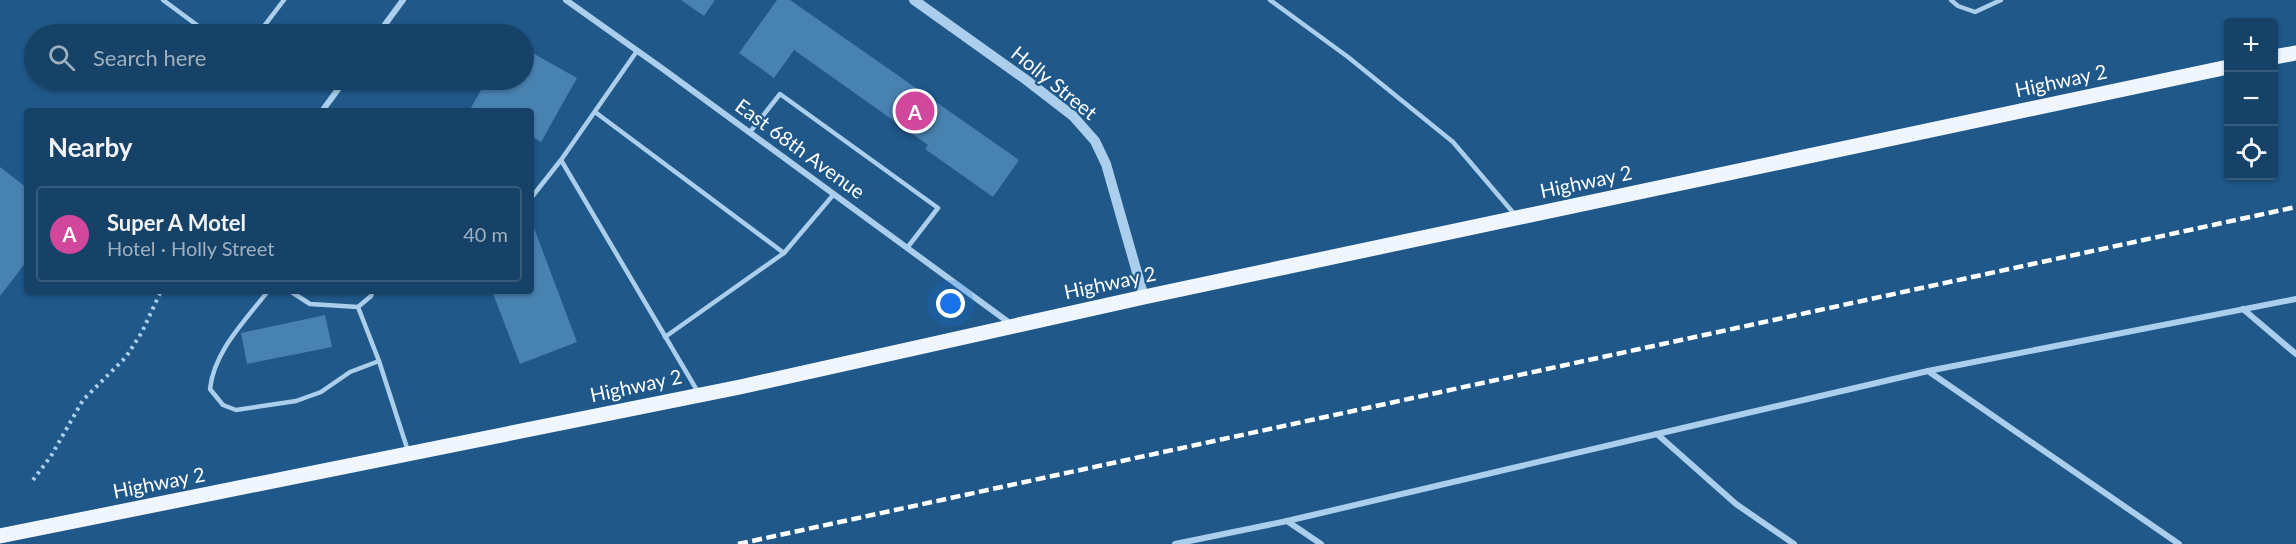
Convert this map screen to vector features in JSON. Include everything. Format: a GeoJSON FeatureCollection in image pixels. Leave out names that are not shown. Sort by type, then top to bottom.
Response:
{"type":"FeatureCollection","features":[{"type":"Feature","properties":{"kind":"main road"},"geometry":{"type":"LineString","coordinates":[[2278,56],[2296,52]]}},
{"type":"Feature","properties":{"kind":"main road","name":"Highway 2"},"geometry":{"type":"LineString","coordinates":[[0,536],[699,395],[1144,297],[2224,68]]}},
{"type":"Feature","properties":{"kind":"street"},"geometry":{"type":"LineString","coordinates":[[385,24],[403,0]]}},
{"type":"Feature","properties":{"kind":"street","name":"East 68th Avenue"},"geometry":{"type":"LineString","coordinates":[[566,0],[1014,326]]}},
{"type":"Feature","properties":{"kind":"street","name":"Holly Street"},"geometry":{"type":"LineString","coordinates":[[914,0],[1063,109],[1095,141],[1106,164],[1144,297]]}},
{"type":"Feature","properties":{"kind":"street"},"geometry":{"type":"LineString","coordinates":[[324,108],[338,90]]}},
{"type":"Feature","properties":{"kind":"street"},"geometry":{"type":"LineString","coordinates":[[1175,544],[1287,521],[1928,371],[2296,299]]}},
{"type":"Feature","properties":{"kind":"street"},"geometry":{"type":"LineString","coordinates":[[2243,309],[2296,354]]}},
{"type":"Feature","properties":{"kind":"street"},"geometry":{"type":"LineString","coordinates":[[1928,371],[2178,544]]}},
{"type":"Feature","properties":{"kind":"street"},"geometry":{"type":"LineString","coordinates":[[1657,434],[1736,504],[1794,544]]}},
{"type":"Feature","properties":{"kind":"street"},"geometry":{"type":"LineString","coordinates":[[1287,521],[1321,544]]}},
{"type":"Feature","properties":{"kind":"lane"},"geometry":{"type":"LineString","coordinates":[[163,0],[195,24]]}},
{"type":"Feature","properties":{"kind":"lane"},"geometry":{"type":"LineString","coordinates":[[266,24],[284,0]]}},
{"type":"Feature","properties":{"kind":"lane"},"geometry":{"type":"LineString","coordinates":[[1270,0],[1348,57],[1453,142],[1518,218]]}},
{"type":"Feature","properties":{"kind":"lane"},"geometry":{"type":"LineString","coordinates":[[1951,0],[1958,6],[1975,12],[2001,0]]}},
{"type":"Feature","properties":{"kind":"lane"},"geometry":{"type":"LineString","coordinates":[[534,194],[561,160],[637,51]]}},
{"type":"Feature","properties":{"kind":"lane"},"geometry":{"type":"LineString","coordinates":[[750,132],[780,94],[938,208],[908,248]]}},
{"type":"Feature","properties":{"kind":"lane"},"geometry":{"type":"LineString","coordinates":[[595,112],[784,253]]}},
{"type":"Feature","properties":{"kind":"lane"},"geometry":{"type":"LineString","coordinates":[[561,160],[699,395]]}},
{"type":"Feature","properties":{"kind":"lane"},"geometry":{"type":"LineString","coordinates":[[665,337],[784,253],[834,194]]}},
{"type":"Feature","properties":{"kind":"lane"},"geometry":{"type":"LineString","coordinates":[[266,294],[229,342],[212,372],[210,389],[224,405],[236,410],[297,401],[321,392],[350,372],[379,360]]}},
{"type":"Feature","properties":{"kind":"lane"},"geometry":{"type":"LineString","coordinates":[[295,294],[310,304],[358,307],[371,294]]}},
{"type":"Feature","properties":{"kind":"lane"},"geometry":{"type":"LineString","coordinates":[[358,307],[379,360],[408,454]]}},
{"type":"Feature","properties":{"kind":"path"},"geometry":{"type":"LineString","coordinates":[[33,480],[51,456],[83,400],[126,357],[142,332],[159,294]]}},
{"type":"Feature","properties":{"kind":"building"},"geometry":{"type":"Polygon","coordinates":[[[681,0],[715,0],[704,16],[681,0]]]}},
{"type":"Feature","properties":{"kind":"building"},"geometry":{"type":"Polygon","coordinates":[[[777,0],[790,0],[1019,160],[993,197],[925,149],[928,145],[794,50],[774,78],[739,53],[777,0]]]}},
{"type":"Feature","properties":{"kind":"building"},"geometry":{"type":"Polygon","coordinates":[[[534,54],[577,78],[541,142],[534,138],[534,108],[471,108],[481,90],[534,90],[534,54]]]}},
{"type":"Feature","properties":{"kind":"building"},"geometry":{"type":"Polygon","coordinates":[[[0,167],[24,186],[24,265],[0,296],[0,167]]]}},
{"type":"Feature","properties":{"kind":"building"},"geometry":{"type":"Polygon","coordinates":[[[534,228],[577,342],[520,364],[493,294],[534,294],[534,228]]]}},
{"type":"Feature","properties":{"kind":"building"},"geometry":{"type":"Polygon","coordinates":[[[325,315],[332,347],[247,364],[241,333],[325,315]]]}},
{"type":"Feature","properties":{"kind":"railway"},"geometry":{"type":"LineString","coordinates":[[738,544],[2296,207]]}},
{"type":"Feature","properties":{"kind":"place","name":"Super A Motel"},"geometry":{"type":"Point","coordinates":[915,111]}}]}
